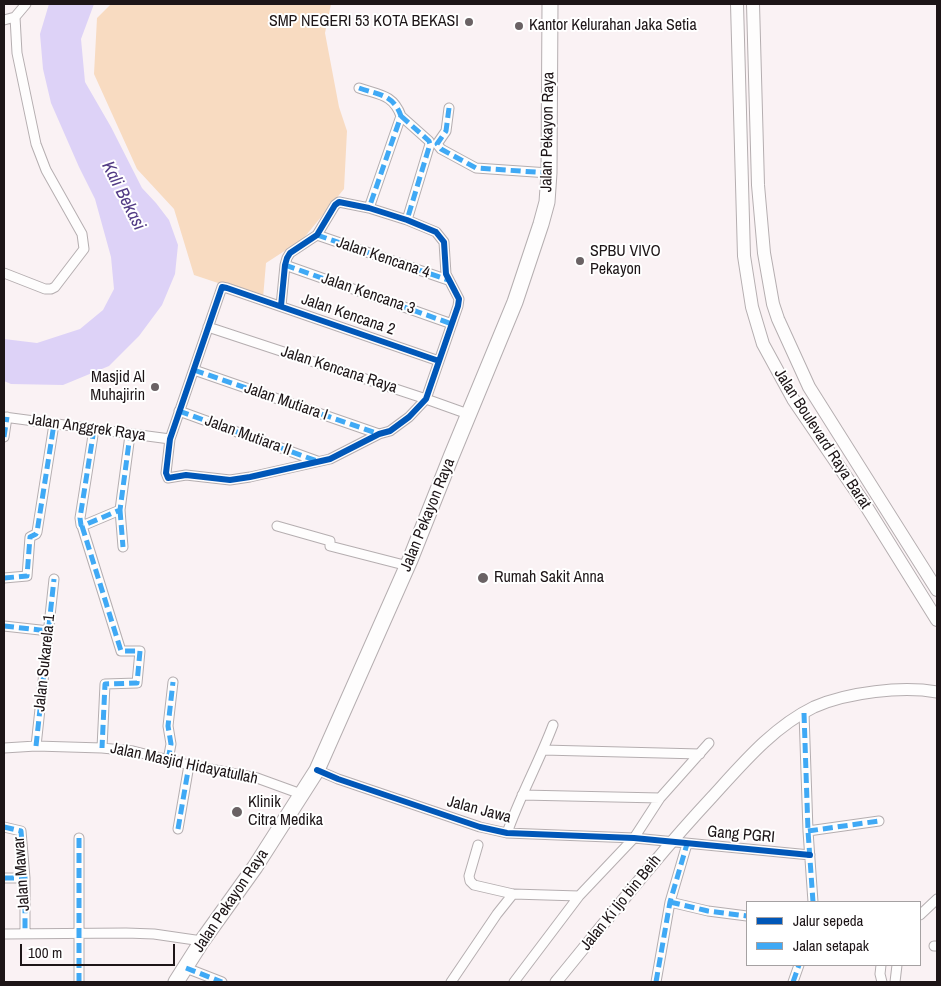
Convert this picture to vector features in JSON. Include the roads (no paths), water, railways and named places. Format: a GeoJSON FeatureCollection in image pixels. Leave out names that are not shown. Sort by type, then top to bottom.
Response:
{"type":"FeatureCollection","features":[{"type":"Feature","properties":{"kind":"main road","name":"Jalan Pekayon Raya"},"geometry":{"type":"LineString","coordinates":[[176,982],[202,941],[255,867],[318,770],[408,566],[515,302],[544,212],[549,173],[550,4]]}},
{"type":"Feature","properties":{"kind":"main road","name":"Jalan Boulevard Raya Barat"},"geometry":{"type":"LineString","coordinates":[[737,4],[744,256],[752,307],[763,344],[792,399],[866,506],[937,620]]}},
{"type":"Feature","properties":{"kind":"main road","name":"Jalan Boulevard Raya Barat"},"geometry":{"type":"LineString","coordinates":[[753,4],[758,185],[764,253],[773,304],[809,387],[937,590]]}},
{"type":"Feature","properties":{"kind":"main road"},"geometry":{"type":"LineString","coordinates":[[866,506],[879,497]]}},
{"type":"Feature","properties":{"kind":"street"},"geometry":{"type":"LineString","coordinates":[[4,20],[15,17],[26,4]]}},
{"type":"Feature","properties":{"kind":"street"},"geometry":{"type":"LineString","coordinates":[[4,273],[45,289],[50,289],[55,286],[84,249],[82,234],[46,170],[36,144],[17,54],[15,17]]}},
{"type":"Feature","properties":{"kind":"street"},"geometry":{"type":"LineString","coordinates":[[359,88],[392,99],[397,105],[401,116],[429,141],[430,144],[407,220]]}},
{"type":"Feature","properties":{"kind":"street"},"geometry":{"type":"LineString","coordinates":[[449,108],[446,131],[437,144],[441,149],[476,168],[549,173]]}},
{"type":"Feature","properties":{"kind":"street"},"geometry":{"type":"LineString","coordinates":[[369,208],[401,116]]}},
{"type":"Feature","properties":{"kind":"street"},"geometry":{"type":"LineString","coordinates":[[208,327],[170,439],[166,477],[170,479],[186,475],[230,480],[250,477],[330,459],[379,434],[390,431],[409,417],[426,399],[459,299],[446,274],[444,242],[436,232],[407,220],[369,208],[338,202],[317,235],[290,253],[285,265],[281,306]]}},
{"type":"Feature","properties":{"kind":"street","name":"Jalan Kencana 4"},"geometry":{"type":"LineString","coordinates":[[317,235],[448,280]]}},
{"type":"Feature","properties":{"kind":"street","name":"Jalan Kencana 3"},"geometry":{"type":"LineString","coordinates":[[285,265],[452,324]]}},
{"type":"Feature","properties":{"kind":"street","name":"Jalan Kencana 2"},"geometry":{"type":"LineString","coordinates":[[208,327],[222,287],[439,362]]}},
{"type":"Feature","properties":{"kind":"street","name":"Jalan Kencana Raya"},"geometry":{"type":"LineString","coordinates":[[208,327],[468,414]]}},
{"type":"Feature","properties":{"kind":"street","name":"Jalan Mutiara I"},"geometry":{"type":"LineString","coordinates":[[194,370],[379,434]]}},
{"type":"Feature","properties":{"kind":"street","name":"Jalan Mutiara II"},"geometry":{"type":"LineString","coordinates":[[179,411],[317,461]]}},
{"type":"Feature","properties":{"kind":"street"},"geometry":{"type":"LineString","coordinates":[[4,437],[5,417]]}},
{"type":"Feature","properties":{"kind":"street","name":"Jalan Anggrek Raya"},"geometry":{"type":"LineString","coordinates":[[5,417],[170,439]]}},
{"type":"Feature","properties":{"kind":"street"},"geometry":{"type":"LineString","coordinates":[[4,578],[27,576],[30,537],[38,532],[54,424]]}},
{"type":"Feature","properties":{"kind":"street"},"geometry":{"type":"LineString","coordinates":[[94,429],[81,524],[121,651],[140,651],[137,683],[105,684],[102,748]]}},
{"type":"Feature","properties":{"kind":"street"},"geometry":{"type":"LineString","coordinates":[[123,547],[120,510],[130,435]]}},
{"type":"Feature","properties":{"kind":"street"},"geometry":{"type":"LineString","coordinates":[[81,524],[120,510]]}},
{"type":"Feature","properties":{"kind":"street"},"geometry":{"type":"LineString","coordinates":[[277,526],[330,541],[330,546],[408,566]]}},
{"type":"Feature","properties":{"kind":"street","name":"Jalan Sukarela 1"},"geometry":{"type":"LineString","coordinates":[[36,746],[54,579]]}},
{"type":"Feature","properties":{"kind":"street"},"geometry":{"type":"LineString","coordinates":[[4,626],[49,632]]}},
{"type":"Feature","properties":{"kind":"street"},"geometry":{"type":"LineString","coordinates":[[168,760],[171,744],[168,726],[173,682]]}},
{"type":"Feature","properties":{"kind":"street","name":"Jalan Ki Ijo bin Beih"},"geometry":{"type":"LineString","coordinates":[[556,982],[670,842],[772,734],[816,706],[848,697],[890,690],[937,692]]}},
{"type":"Feature","properties":{"kind":"street"},"geometry":{"type":"LineString","coordinates":[[804,713],[808,831],[813,901]]}},
{"type":"Feature","properties":{"kind":"street"},"geometry":{"type":"LineString","coordinates":[[507,833],[553,725]]}},
{"type":"Feature","properties":{"kind":"street"},"geometry":{"type":"LineString","coordinates":[[514,982],[579,896],[634,838],[660,798],[708,743]]}},
{"type":"Feature","properties":{"kind":"street","name":"Jalan Masjid Hidayatullah"},"geometry":{"type":"LineString","coordinates":[[4,748],[36,746],[133,751],[189,765],[257,778],[301,794]]}},
{"type":"Feature","properties":{"kind":"street"},"geometry":{"type":"LineString","coordinates":[[543,750],[700,754]]}},
{"type":"Feature","properties":{"kind":"street"},"geometry":{"type":"LineString","coordinates":[[178,829],[189,765]]}},
{"type":"Feature","properties":{"kind":"street","name":"Jalan Jawa"},"geometry":{"type":"LineString","coordinates":[[318,770],[338,779],[470,824],[507,833],[634,838],[670,842]]}},
{"type":"Feature","properties":{"kind":"street"},"geometry":{"type":"LineString","coordinates":[[522,795],[660,798]]}},
{"type":"Feature","properties":{"kind":"street"},"geometry":{"type":"LineString","coordinates":[[808,831],[879,821]]}},
{"type":"Feature","properties":{"kind":"street","name":"Jalan Mawar"},"geometry":{"type":"LineString","coordinates":[[4,827],[21,831],[26,878],[25,933]]}},
{"type":"Feature","properties":{"kind":"street"},"geometry":{"type":"LineString","coordinates":[[79,838],[79,982]]}},
{"type":"Feature","properties":{"kind":"street","name":"Gang PGRI"},"geometry":{"type":"LineString","coordinates":[[670,842],[810,855]]}},
{"type":"Feature","properties":{"kind":"street"},"geometry":{"type":"LineString","coordinates":[[656,982],[670,902],[687,844]]}},
{"type":"Feature","properties":{"kind":"street"},"geometry":{"type":"LineString","coordinates":[[478,845],[469,876],[471,884],[513,894],[579,896]]}},
{"type":"Feature","properties":{"kind":"street"},"geometry":{"type":"LineString","coordinates":[[4,878],[26,878]]}},
{"type":"Feature","properties":{"kind":"street"},"geometry":{"type":"LineString","coordinates":[[451,982],[497,914],[513,894]]}},
{"type":"Feature","properties":{"kind":"street"},"geometry":{"type":"LineString","coordinates":[[921,913],[937,900]]}},
{"type":"Feature","properties":{"kind":"street"},"geometry":{"type":"LineString","coordinates":[[670,902],[708,911],[746,916]]}},
{"type":"Feature","properties":{"kind":"street"},"geometry":{"type":"LineString","coordinates":[[4,934],[80,932],[154,934],[202,941]]}},
{"type":"Feature","properties":{"kind":"street"},"geometry":{"type":"LineString","coordinates":[[793,982],[799,966]]}},
{"type":"Feature","properties":{"kind":"street"},"geometry":{"type":"LineString","coordinates":[[881,966],[882,982]]}},
{"type":"Feature","properties":{"kind":"street"},"geometry":{"type":"LineString","coordinates":[[895,982],[897,966]]}},
{"type":"Feature","properties":{"kind":"street"},"geometry":{"type":"LineString","coordinates":[[186,968],[222,982]]}},
{"type":"Feature","properties":{"kind":"water","name":"Kali Bekasi"},"geometry":{"type":"Polygon","coordinates":[[[49,4],[94,4],[81,39],[85,82],[111,127],[142,188],[169,220],[178,245],[175,274],[162,305],[139,336],[109,366],[63,385],[11,384],[4,381],[4,339],[37,343],[80,329],[103,310],[114,289],[111,257],[95,199],[51,103],[43,69],[40,34],[49,4]]]}},
{"type":"Feature","properties":{"kind":"place","name":"SMP NEGERI 53 KOTA BEKASI"},"geometry":{"type":"Point","coordinates":[469,22]}},
{"type":"Feature","properties":{"kind":"place","name":"Kantor Kelurahan Jaka Setia"},"geometry":{"type":"Point","coordinates":[519,26]}},
{"type":"Feature","properties":{"kind":"place","name":"SPBU VIVO Pekayon"},"geometry":{"type":"Point","coordinates":[580,261]}},
{"type":"Feature","properties":{"kind":"place","name":"Masjid Al Muhajirin"},"geometry":{"type":"Point","coordinates":[155,387]}},
{"type":"Feature","properties":{"kind":"place","name":"Rumah Sakit Anna"},"geometry":{"type":"Point","coordinates":[483,578]}},
{"type":"Feature","properties":{"kind":"place","name":"Klinik Citra Medika"},"geometry":{"type":"Point","coordinates":[237,812]}}]}
